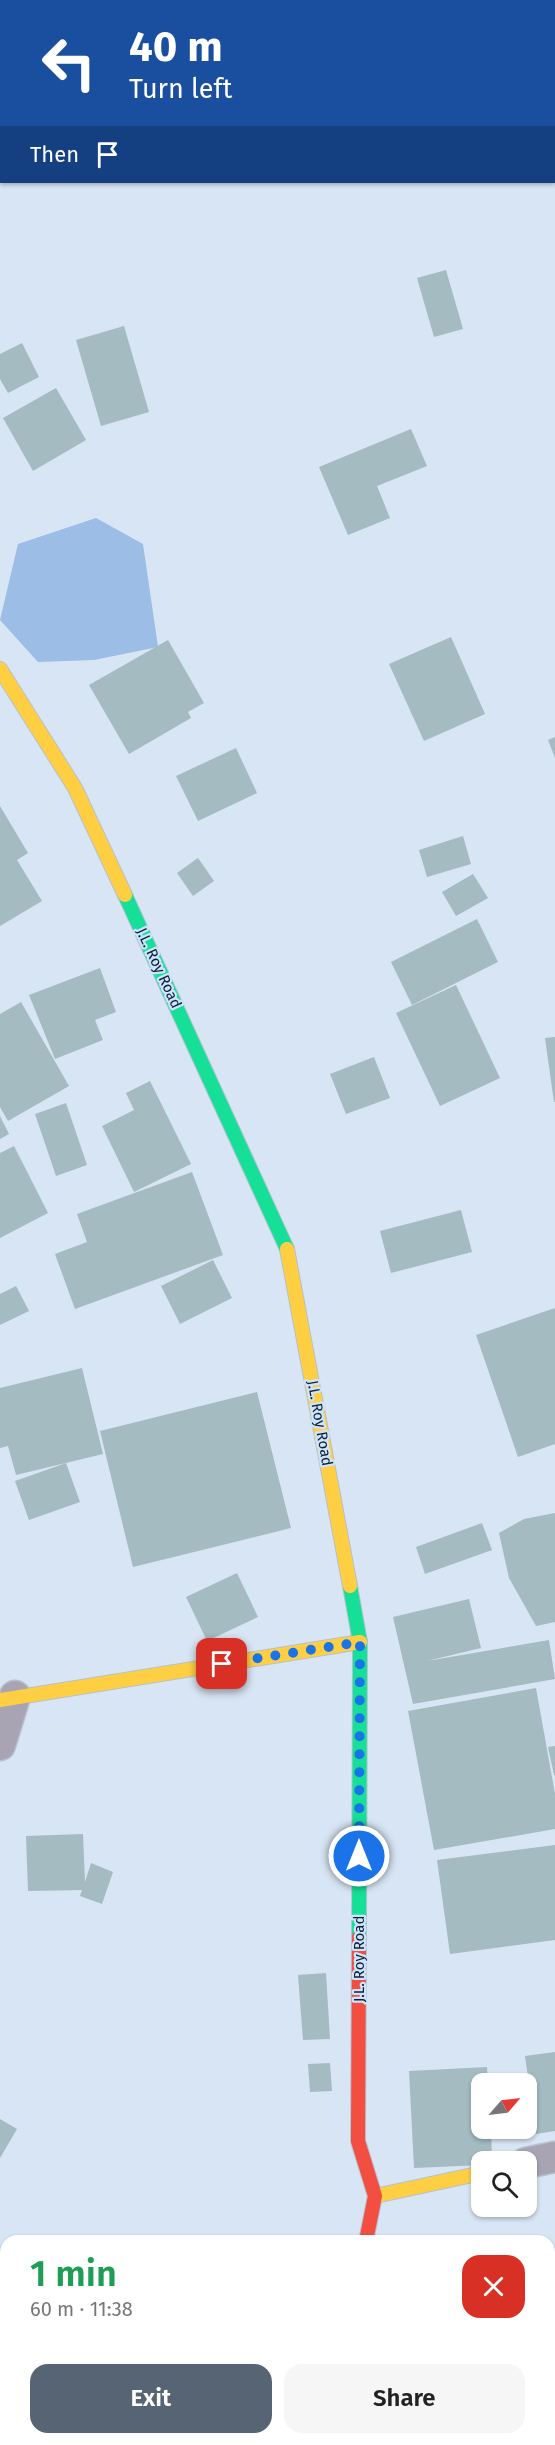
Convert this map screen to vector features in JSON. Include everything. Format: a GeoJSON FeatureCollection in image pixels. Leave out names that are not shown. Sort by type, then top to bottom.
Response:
{"type":"FeatureCollection","features":[{"type":"Feature","properties":{"kind":"main road","name":"J.L. Roy Road"},"geometry":{"type":"LineString","coordinates":[[0,669],[75,788],[286,1243],[360,1642],[358,2141],[375,2196],[367,2235]]}},
{"type":"Feature","properties":{"kind":"main road"},"geometry":{"type":"LineString","coordinates":[[8,1698],[360,1642]]}},
{"type":"Feature","properties":{"kind":"main road"},"geometry":{"type":"LineString","coordinates":[[375,2196],[471,2175]]}},
{"type":"Feature","properties":{"kind":"street"},"geometry":{"type":"LineString","coordinates":[[0,1745],[8,1698]]}},
{"type":"Feature","properties":{"kind":"street"},"geometry":{"type":"LineString","coordinates":[[537,2161],[555,2157]]}},
{"type":"Feature","properties":{"kind":"water"},"geometry":{"type":"Polygon","coordinates":[[[96,518],[143,544],[158,647],[94,660],[38,662],[0,620],[18,544],[96,518]]]}},
{"type":"Feature","properties":{"kind":"building"},"geometry":{"type":"Polygon","coordinates":[[[446,270],[463,329],[434,337],[417,278],[446,270]]]}},
{"type":"Feature","properties":{"kind":"building"},"geometry":{"type":"Polygon","coordinates":[[[124,326],[149,412],[101,426],[76,340],[124,326]]]}},
{"type":"Feature","properties":{"kind":"building"},"geometry":{"type":"Polygon","coordinates":[[[22,343],[39,377],[8,393],[0,379],[0,354],[22,343]]]}},
{"type":"Feature","properties":{"kind":"building"},"geometry":{"type":"Polygon","coordinates":[[[56,388],[86,440],[33,471],[3,418],[56,388]]]}},
{"type":"Feature","properties":{"kind":"building"},"geometry":{"type":"Polygon","coordinates":[[[411,429],[427,466],[377,486],[390,518],[348,535],[319,467],[411,429]]]}},
{"type":"Feature","properties":{"kind":"building"},"geometry":{"type":"Polygon","coordinates":[[[451,637],[485,714],[424,741],[389,664],[451,637]]]}},
{"type":"Feature","properties":{"kind":"building"},"geometry":{"type":"Polygon","coordinates":[[[168,640],[204,703],[188,712],[191,718],[129,754],[89,685],[168,640]]]}},
{"type":"Feature","properties":{"kind":"building"},"geometry":{"type":"Polygon","coordinates":[[[555,737],[555,758],[548,740],[555,737]]]}},
{"type":"Feature","properties":{"kind":"building"},"geometry":{"type":"Polygon","coordinates":[[[236,748],[257,793],[198,821],[176,776],[236,748]]]}},
{"type":"Feature","properties":{"kind":"building"},"geometry":{"type":"Polygon","coordinates":[[[0,806],[28,853],[17,860],[42,901],[0,926],[0,806]]]}},
{"type":"Feature","properties":{"kind":"building"},"geometry":{"type":"Polygon","coordinates":[[[463,836],[471,864],[427,877],[419,850],[463,836]]]}},
{"type":"Feature","properties":{"kind":"building"},"geometry":{"type":"Polygon","coordinates":[[[198,858],[214,881],[193,896],[177,873],[198,858]]]}},
{"type":"Feature","properties":{"kind":"building"},"geometry":{"type":"Polygon","coordinates":[[[473,874],[488,898],[456,916],[442,892],[473,874]]]}},
{"type":"Feature","properties":{"kind":"building"},"geometry":{"type":"Polygon","coordinates":[[[477,919],[498,962],[412,1005],[391,962],[477,919]]]}},
{"type":"Feature","properties":{"kind":"building"},"geometry":{"type":"Polygon","coordinates":[[[100,968],[116,1012],[95,1020],[103,1040],[55,1059],[29,995],[100,968]]]}},
{"type":"Feature","properties":{"kind":"building"},"geometry":{"type":"Polygon","coordinates":[[[456,985],[500,1078],[440,1106],[396,1013],[456,985]]]}},
{"type":"Feature","properties":{"kind":"building"},"geometry":{"type":"Polygon","coordinates":[[[21,1002],[69,1086],[8,1121],[0,1107],[0,1014],[21,1002]]]}},
{"type":"Feature","properties":{"kind":"building"},"geometry":{"type":"Polygon","coordinates":[[[555,1037],[555,1102],[554,1102],[545,1038],[555,1037]]]}},
{"type":"Feature","properties":{"kind":"building"},"geometry":{"type":"Polygon","coordinates":[[[374,1057],[390,1098],[346,1114],[330,1074],[374,1057]]]}},
{"type":"Feature","properties":{"kind":"building"},"geometry":{"type":"Polygon","coordinates":[[[150,1081],[191,1164],[134,1192],[102,1126],[134,1110],[126,1093],[150,1081]]]}},
{"type":"Feature","properties":{"kind":"building"},"geometry":{"type":"Polygon","coordinates":[[[66,1103],[87,1165],[56,1176],[35,1114],[66,1103]]]}},
{"type":"Feature","properties":{"kind":"building"},"geometry":{"type":"Polygon","coordinates":[[[0,1116],[9,1134],[0,1139],[0,1116]]]}},
{"type":"Feature","properties":{"kind":"building"},"geometry":{"type":"Polygon","coordinates":[[[14,1146],[48,1213],[0,1238],[0,1153],[14,1146]]]}},
{"type":"Feature","properties":{"kind":"building"},"geometry":{"type":"Polygon","coordinates":[[[192,1172],[223,1255],[75,1309],[55,1254],[87,1242],[77,1214],[192,1172]]]}},
{"type":"Feature","properties":{"kind":"building"},"geometry":{"type":"Polygon","coordinates":[[[461,1210],[472,1252],[391,1273],[380,1231],[461,1210]]]}},
{"type":"Feature","properties":{"kind":"building"},"geometry":{"type":"Polygon","coordinates":[[[213,1260],[232,1298],[180,1324],[161,1286],[213,1260]]]}},
{"type":"Feature","properties":{"kind":"building"},"geometry":{"type":"Polygon","coordinates":[[[16,1286],[29,1311],[0,1325],[0,1294],[16,1286]]]}},
{"type":"Feature","properties":{"kind":"building"},"geometry":{"type":"Polygon","coordinates":[[[555,1308],[555,1444],[518,1457],[476,1335],[555,1308]]]}},
{"type":"Feature","properties":{"kind":"building"},"geometry":{"type":"Polygon","coordinates":[[[82,1368],[103,1454],[16,1475],[8,1446],[0,1448],[0,1388],[82,1368]]]}},
{"type":"Feature","properties":{"kind":"building"},"geometry":{"type":"Polygon","coordinates":[[[257,1392],[291,1528],[133,1567],[100,1431],[257,1392]]]}},
{"type":"Feature","properties":{"kind":"building"},"geometry":{"type":"Polygon","coordinates":[[[66,1463],[80,1502],[29,1520],[15,1481],[66,1463]]]}},
{"type":"Feature","properties":{"kind":"building"},"geometry":{"type":"Polygon","coordinates":[[[555,1513],[555,1622],[536,1626],[509,1578],[499,1533],[524,1519],[555,1513]]]}},
{"type":"Feature","properties":{"kind":"building"},"geometry":{"type":"Polygon","coordinates":[[[482,1523],[492,1550],[425,1574],[416,1547],[482,1523]]]}},
{"type":"Feature","properties":{"kind":"building"},"geometry":{"type":"Polygon","coordinates":[[[237,1573],[258,1617],[207,1641],[186,1597],[237,1573]]]}},
{"type":"Feature","properties":{"kind":"building"},"geometry":{"type":"Polygon","coordinates":[[[469,1599],[481,1648],[427,1661],[549,1640],[555,1679],[413,1704],[393,1617],[469,1599]]]}},
{"type":"Feature","properties":{"kind":"building"},"geometry":{"type":"Polygon","coordinates":[[[536,1688],[555,1794],[555,1829],[434,1850],[408,1711],[536,1688]]]}},
{"type":"Feature","properties":{"kind":"building"},"geometry":{"type":"Polygon","coordinates":[[[555,1746],[555,1775],[554,1775],[548,1747],[555,1746]]]}},
{"type":"Feature","properties":{"kind":"building"},"geometry":{"type":"Polygon","coordinates":[[[83,1834],[85,1882],[91,1863],[113,1872],[102,1904],[80,1896],[82,1890],[28,1891],[26,1836],[83,1834]]]}},
{"type":"Feature","properties":{"kind":"building"},"geometry":{"type":"Polygon","coordinates":[[[555,1845],[555,1940],[450,1954],[437,1860],[555,1845]]]}},
{"type":"Feature","properties":{"kind":"building"},"geometry":{"type":"Polygon","coordinates":[[[326,1973],[330,2039],[303,2040],[298,1975],[326,1973]]]}},
{"type":"Feature","properties":{"kind":"building"},"geometry":{"type":"Polygon","coordinates":[[[555,2052],[555,2131],[537,2134],[537,2073],[527,2073],[525,2056],[555,2052]]]}},
{"type":"Feature","properties":{"kind":"building"},"geometry":{"type":"Polygon","coordinates":[[[330,2063],[332,2091],[310,2092],[308,2064],[330,2063]]]}},
{"type":"Feature","properties":{"kind":"building"},"geometry":{"type":"Polygon","coordinates":[[[487,2067],[487,2073],[471,2073],[471,2139],[491,2139],[492,2151],[471,2151],[471,2165],[414,2168],[409,2071],[487,2067]]]}},
{"type":"Feature","properties":{"kind":"building"},"geometry":{"type":"Polygon","coordinates":[[[0,2119],[17,2129],[0,2158],[0,2119]]]}},
{"type":"Feature","properties":{"kind":"traffic: fast"},"geometry":{"type":"LineString","coordinates":[[125,895],[287,1249]]}},
{"type":"Feature","properties":{"kind":"traffic: fast"},"geometry":{"type":"LineString","coordinates":[[350,1586],[360,1642],[359,1937]]}},
{"type":"Feature","properties":{"kind":"traffic: slow"},"geometry":{"type":"LineString","coordinates":[[0,669],[75,788],[125,895]]}},
{"type":"Feature","properties":{"kind":"traffic: slow"},"geometry":{"type":"LineString","coordinates":[[287,1249],[350,1586]]}},
{"type":"Feature","properties":{"kind":"traffic: slow"},"geometry":{"type":"LineString","coordinates":[[0,1700],[360,1642]]}},
{"type":"Feature","properties":{"kind":"traffic: slow"},"geometry":{"type":"LineString","coordinates":[[375,2196],[471,2175]]}},
{"type":"Feature","properties":{"kind":"traffic: jam"},"geometry":{"type":"LineString","coordinates":[[359,1937],[358,2141],[375,2196],[367,2235]]}},
{"type":"Feature","properties":{"kind":"route"},"geometry":{"type":"LineString","coordinates":[[222,1664],[360,1642],[359,1856]]}}]}
